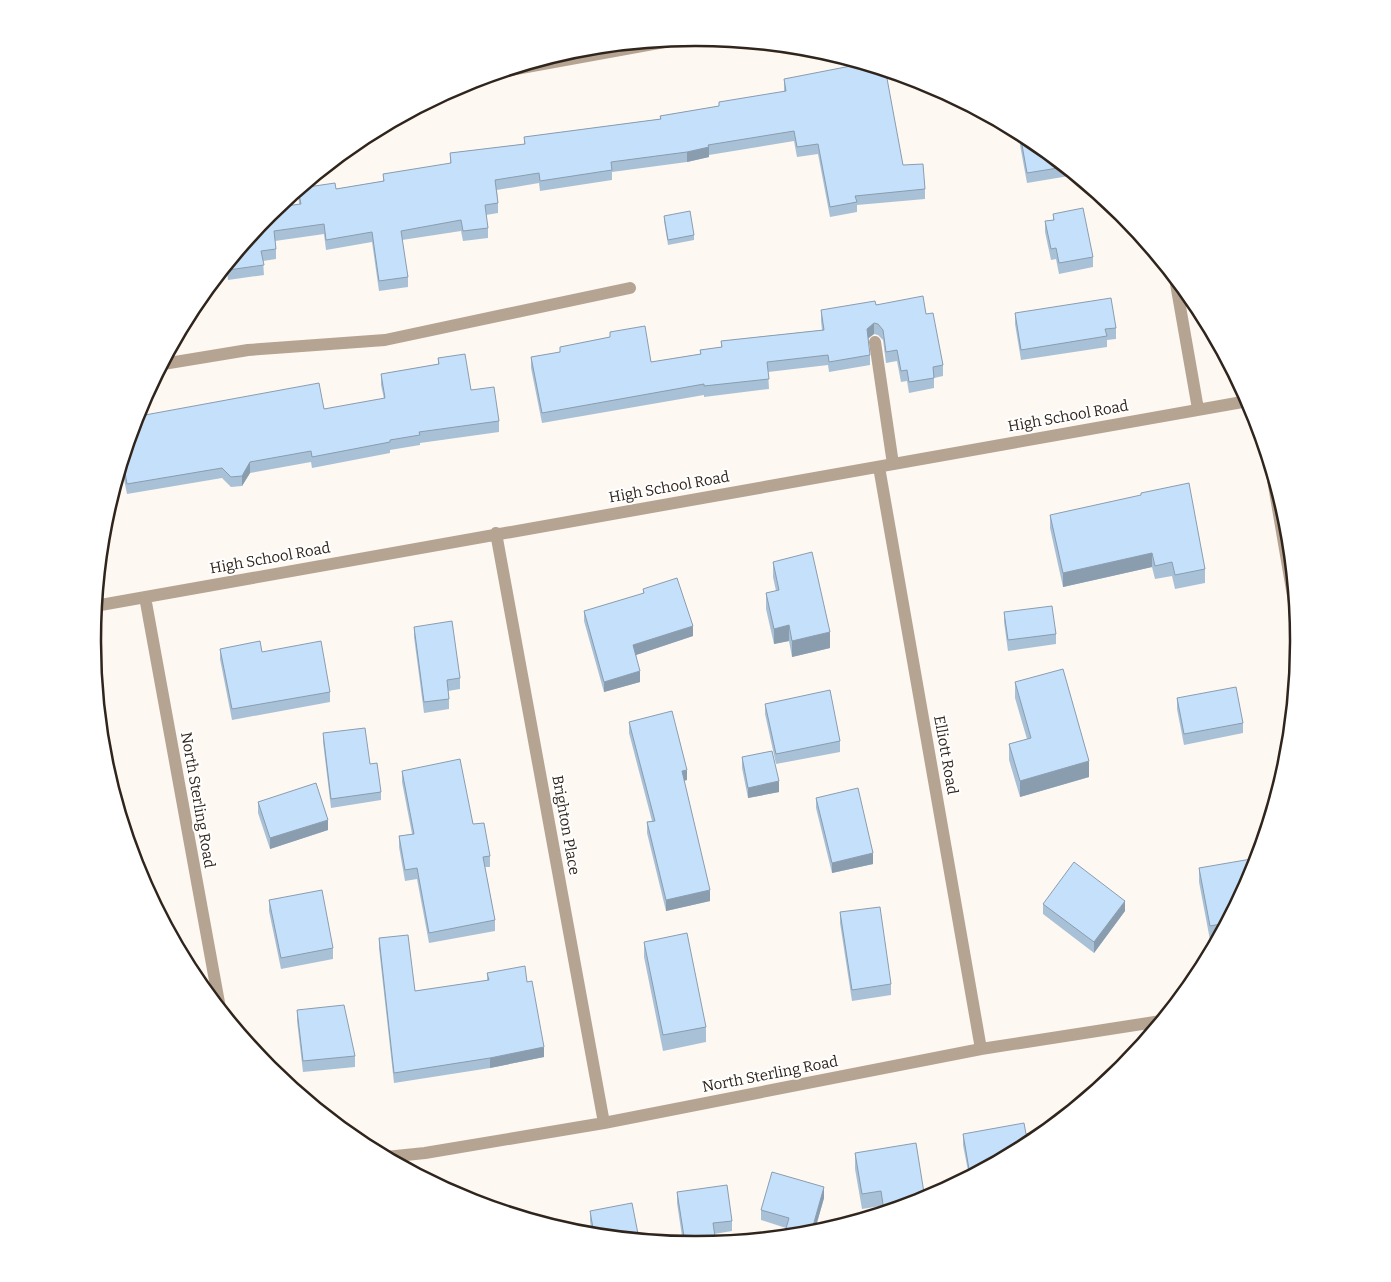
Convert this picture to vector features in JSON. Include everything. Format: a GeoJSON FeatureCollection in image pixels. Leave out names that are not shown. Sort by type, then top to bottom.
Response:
{"type":"FeatureCollection","features":[{"type":"Feature","properties":{"kind":"street"},"geometry":{"type":"LineString","coordinates":[[170,363],[248,350],[385,340],[630,288]]}},
{"type":"Feature","properties":{"kind":"street"},"geometry":{"type":"LineString","coordinates":[[1177,292],[1198,409]]}},
{"type":"Feature","properties":{"kind":"street"},"geometry":{"type":"LineString","coordinates":[[875,342],[893,464]]}},
{"type":"Feature","properties":{"kind":"street","name":"High School Road"},"geometry":{"type":"LineString","coordinates":[[102,605],[496,533],[1240,402]]}},
{"type":"Feature","properties":{"kind":"street","name":"Elliott Road"},"geometry":{"type":"LineString","coordinates":[[879,467],[981,1049]]}},
{"type":"Feature","properties":{"kind":"street","name":"Brighton Place"},"geometry":{"type":"LineString","coordinates":[[496,533],[604,1123]]}},
{"type":"Feature","properties":{"kind":"street","name":"North Sterling Road"},"geometry":{"type":"LineString","coordinates":[[145,597],[217,994]]}},
{"type":"Feature","properties":{"kind":"street","name":"North Sterling Road"},"geometry":{"type":"LineString","coordinates":[[398,1156],[425,1153],[604,1123],[981,1049],[1152,1022]]}},
{"type":"Feature","properties":{"kind":"building"},"geometry":{"type":"Polygon","coordinates":[[[847,67],[887,78],[903,165],[923,164],[925,189],[855,196],[857,202],[830,207],[818,144],[797,147],[794,131],[708,145],[709,147],[687,152],[611,162],[612,170],[540,181],[539,173],[495,180],[498,203],[485,205],[488,228],[463,231],[461,220],[401,231],[408,277],[379,281],[372,232],[326,240],[324,224],[274,231],[276,249],[261,251],[264,265],[232,270],[275,220],[291,205],[301,204],[300,197],[312,186],[335,183],[336,189],[384,181],[383,174],[451,163],[450,153],[525,144],[524,137],[661,119],[660,116],[719,106],[719,102],[786,91],[784,79],[847,67]]]}},
{"type":"Feature","properties":{"kind":"building"},"geometry":{"type":"Polygon","coordinates":[[[1022,143],[1057,168],[1027,173],[1022,143]]]}},
{"type":"Feature","properties":{"kind":"building"},"geometry":{"type":"Polygon","coordinates":[[[1083,208],[1093,257],[1059,263],[1056,248],[1051,249],[1045,221],[1054,220],[1053,214],[1083,208]]]}},
{"type":"Feature","properties":{"kind":"building"},"geometry":{"type":"Polygon","coordinates":[[[690,211],[694,235],[668,240],[664,216],[690,211]]]}},
{"type":"Feature","properties":{"kind":"building"},"geometry":{"type":"Polygon","coordinates":[[[923,296],[926,314],[933,313],[943,365],[933,367],[934,378],[909,382],[907,370],[901,371],[897,350],[886,352],[883,330],[878,324],[874,323],[867,329],[870,355],[829,362],[828,355],[767,362],[769,379],[704,386],[704,384],[542,413],[531,357],[560,352],[560,347],[610,337],[610,332],[645,326],[651,362],[701,354],[700,350],[722,347],[721,341],[824,330],[821,310],[875,301],[876,305],[923,296]]]}},
{"type":"Feature","properties":{"kind":"building"},"geometry":{"type":"Polygon","coordinates":[[[1111,298],[1116,328],[1105,329],[1107,336],[1021,350],[1015,313],[1111,298]]]}},
{"type":"Feature","properties":{"kind":"building"},"geometry":{"type":"Polygon","coordinates":[[[465,354],[471,390],[494,387],[499,421],[419,432],[420,435],[312,457],[311,451],[250,462],[242,476],[231,477],[222,468],[127,484],[125,473],[145,415],[319,383],[324,409],[385,398],[381,374],[439,364],[438,358],[465,354]]]}},
{"type":"Feature","properties":{"kind":"building"},"geometry":{"type":"Polygon","coordinates":[[[1189,483],[1205,569],[1175,575],[1172,562],[1155,566],[1152,553],[1063,573],[1050,515],[1189,483]]]}},
{"type":"Feature","properties":{"kind":"building"},"geometry":{"type":"Polygon","coordinates":[[[812,552],[830,632],[792,641],[789,625],[774,629],[766,593],[779,590],[773,562],[812,552]]]}},
{"type":"Feature","properties":{"kind":"building"},"geometry":{"type":"Polygon","coordinates":[[[677,578],[693,626],[633,645],[640,671],[604,682],[584,611],[644,593],[643,589],[677,578]]]}},
{"type":"Feature","properties":{"kind":"building"},"geometry":{"type":"Polygon","coordinates":[[[1052,606],[1056,634],[1008,640],[1004,612],[1052,606]]]}},
{"type":"Feature","properties":{"kind":"building"},"geometry":{"type":"Polygon","coordinates":[[[452,621],[460,678],[447,680],[449,699],[424,702],[414,627],[452,621]]]}},
{"type":"Feature","properties":{"kind":"building"},"geometry":{"type":"Polygon","coordinates":[[[260,641],[262,652],[321,641],[330,692],[232,709],[220,649],[260,641]]]}},
{"type":"Feature","properties":{"kind":"building"},"geometry":{"type":"Polygon","coordinates":[[[1063,669],[1089,761],[1020,781],[1009,744],[1031,738],[1015,682],[1063,669]]]}},
{"type":"Feature","properties":{"kind":"building"},"geometry":{"type":"Polygon","coordinates":[[[1236,687],[1243,723],[1184,734],[1177,698],[1236,687]]]}},
{"type":"Feature","properties":{"kind":"building"},"geometry":{"type":"Polygon","coordinates":[[[830,690],[840,741],[776,754],[765,704],[830,690]]]}},
{"type":"Feature","properties":{"kind":"building"},"geometry":{"type":"Polygon","coordinates":[[[672,711],[687,770],[682,771],[710,890],[666,900],[647,822],[655,821],[629,722],[672,711]]]}},
{"type":"Feature","properties":{"kind":"building"},"geometry":{"type":"Polygon","coordinates":[[[365,728],[370,764],[377,763],[381,792],[331,799],[323,733],[365,728]]]}},
{"type":"Feature","properties":{"kind":"building"},"geometry":{"type":"Polygon","coordinates":[[[772,751],[779,781],[748,788],[742,757],[772,751]]]}},
{"type":"Feature","properties":{"kind":"building"},"geometry":{"type":"Polygon","coordinates":[[[460,759],[473,824],[484,823],[490,856],[483,857],[495,920],[429,933],[417,868],[405,870],[399,836],[414,834],[402,771],[460,759]]]}},
{"type":"Feature","properties":{"kind":"building"},"geometry":{"type":"Polygon","coordinates":[[[316,783],[328,820],[270,838],[258,802],[316,783]]]}},
{"type":"Feature","properties":{"kind":"building"},"geometry":{"type":"Polygon","coordinates":[[[858,788],[873,853],[832,863],[816,798],[858,788]]]}},
{"type":"Feature","properties":{"kind":"building"},"geometry":{"type":"Polygon","coordinates":[[[1249,859],[1218,924],[1210,926],[1199,868],[1249,859]]]}},
{"type":"Feature","properties":{"kind":"building"},"geometry":{"type":"Polygon","coordinates":[[[1074,862],[1125,901],[1094,942],[1043,904],[1074,862]]]}},
{"type":"Feature","properties":{"kind":"building"},"geometry":{"type":"Polygon","coordinates":[[[322,890],[333,948],[281,958],[269,900],[322,890]]]}},
{"type":"Feature","properties":{"kind":"building"},"geometry":{"type":"Polygon","coordinates":[[[880,907],[891,984],[852,990],[840,912],[880,907]]]}},
{"type":"Feature","properties":{"kind":"building"},"geometry":{"type":"Polygon","coordinates":[[[687,933],[706,1027],[663,1035],[644,942],[687,933]]]}},
{"type":"Feature","properties":{"kind":"building"},"geometry":{"type":"Polygon","coordinates":[[[408,935],[415,991],[489,980],[487,973],[525,966],[527,982],[532,981],[544,1047],[490,1058],[394,1073],[379,938],[408,935]]]}},
{"type":"Feature","properties":{"kind":"building"},"geometry":{"type":"Polygon","coordinates":[[[344,1005],[355,1056],[303,1061],[297,1010],[344,1005]]]}},
{"type":"Feature","properties":{"kind":"building"},"geometry":{"type":"Polygon","coordinates":[[[1024,1123],[1026,1134],[1030,1133],[969,1169],[963,1134],[1024,1123]]]}},
{"type":"Feature","properties":{"kind":"building"},"geometry":{"type":"Polygon","coordinates":[[[916,1143],[924,1190],[883,1205],[881,1191],[862,1194],[855,1153],[916,1143]]]}},
{"type":"Feature","properties":{"kind":"building"},"geometry":{"type":"Polygon","coordinates":[[[772,1172],[824,1187],[814,1224],[786,1229],[789,1218],[761,1210],[772,1172]]]}},
{"type":"Feature","properties":{"kind":"building"},"geometry":{"type":"Polygon","coordinates":[[[727,1185],[732,1221],[713,1223],[715,1235],[684,1235],[677,1192],[727,1185]]]}},
{"type":"Feature","properties":{"kind":"building"},"geometry":{"type":"Polygon","coordinates":[[[632,1203],[638,1233],[593,1226],[590,1211],[632,1203]]]}}]}
